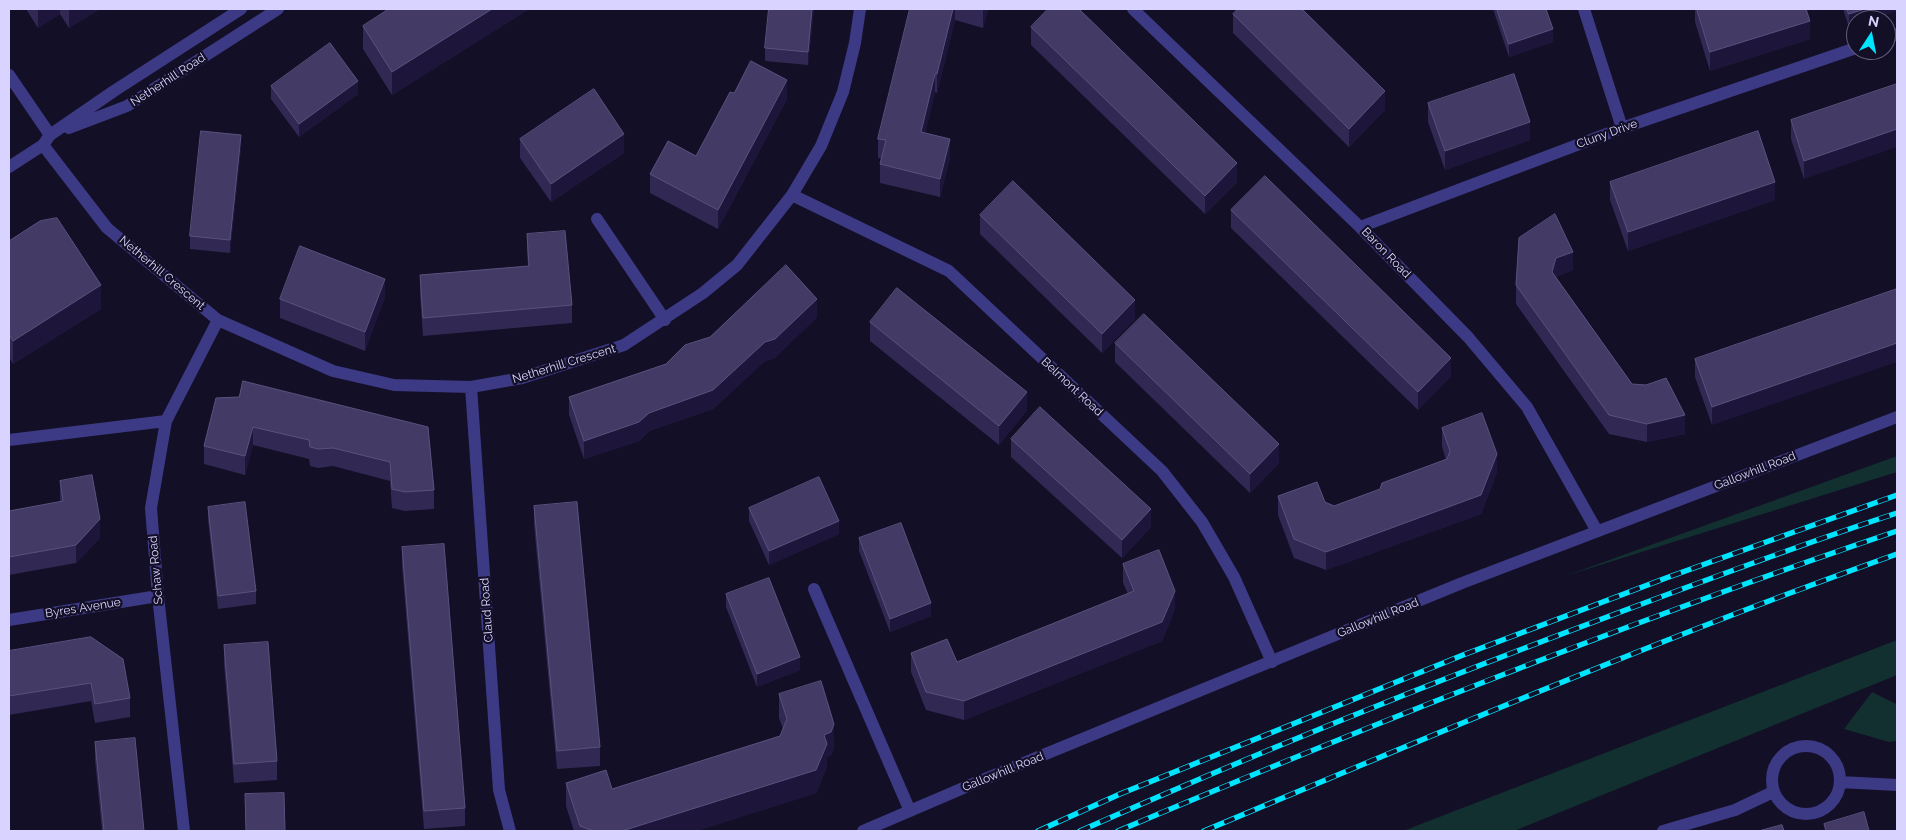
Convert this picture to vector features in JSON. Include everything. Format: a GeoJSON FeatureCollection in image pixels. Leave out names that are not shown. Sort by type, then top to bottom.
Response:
{"type":"FeatureCollection","features":[{"type":"Feature","properties":{"kind":"street","name":"Netherhill Road"},"geometry":{"type":"LineString","coordinates":[[9,167],[114,91],[241,9]]}},
{"type":"Feature","properties":{"kind":"street","name":"Netherhill Road"},"geometry":{"type":"LineString","coordinates":[[46,140],[127,106],[278,9]]}},
{"type":"Feature","properties":{"kind":"street","name":"Netherhill Crescent"},"geometry":{"type":"LineString","coordinates":[[9,75],[46,140],[107,228],[218,320],[333,371],[394,385],[471,387],[522,378],[624,345],[703,294],[737,265],[792,195],[821,146],[843,92],[855,43],[860,9]]}},
{"type":"Feature","properties":{"kind":"street","name":"Baron Road"},"geometry":{"type":"LineString","coordinates":[[1133,9],[1360,227],[1468,338],[1527,407],[1597,531]]}},
{"type":"Feature","properties":{"kind":"street"},"geometry":{"type":"LineString","coordinates":[[1584,9],[1622,128]]}},
{"type":"Feature","properties":{"kind":"street","name":"Cluny Drive"},"geometry":{"type":"LineString","coordinates":[[1360,227],[1622,128],[1846,51]]}},
{"type":"Feature","properties":{"kind":"street","name":"Belmont Road"},"geometry":{"type":"LineString","coordinates":[[792,195],[949,271],[1162,471],[1202,522],[1234,578],[1272,662]]}},
{"type":"Feature","properties":{"kind":"street"},"geometry":{"type":"LineString","coordinates":[[597,219],[665,320]]}},
{"type":"Feature","properties":{"kind":"street","name":"Schaw Road"},"geometry":{"type":"LineString","coordinates":[[184,831],[158,596],[151,508],[166,421],[218,320]]}},
{"type":"Feature","properties":{"kind":"street","name":"Claud Road"},"geometry":{"type":"LineString","coordinates":[[471,387],[499,790],[510,831]]}},
{"type":"Feature","properties":{"kind":"street","name":"Gallowhill Road"},"geometry":{"type":"LineString","coordinates":[[863,831],[1462,583],[1897,417]]}},
{"type":"Feature","properties":{"kind":"street"},"geometry":{"type":"LineString","coordinates":[[9,440],[166,421]]}},
{"type":"Feature","properties":{"kind":"street"},"geometry":{"type":"LineString","coordinates":[[814,589],[910,811]]}},
{"type":"Feature","properties":{"kind":"street","name":"Byres Avenue"},"geometry":{"type":"LineString","coordinates":[[9,620],[158,596]]}},
{"type":"Feature","properties":{"kind":"street"},"geometry":{"type":"LineString","coordinates":[[1806,745],[1817,747],[1827,752],[1839,770],[1840,782],[1837,794],[1831,804],[1810,814],[1798,813],[1787,809],[1773,792],[1772,770],[1777,760],[1785,752],[1795,747],[1806,745]]}},
{"type":"Feature","properties":{"kind":"street"},"geometry":{"type":"LineString","coordinates":[[1840,782],[1897,785]]}},
{"type":"Feature","properties":{"kind":"street"},"geometry":{"type":"LineString","coordinates":[[1663,831],[1735,810],[1773,792]]}},
{"type":"Feature","properties":{"kind":"green space"},"geometry":{"type":"Polygon","coordinates":[[[1897,456],[1897,472],[1565,576],[1897,456]]]}},
{"type":"Feature","properties":{"kind":"green space"},"geometry":{"type":"Polygon","coordinates":[[[1897,640],[1897,675],[1514,831],[1403,831],[1897,640]]]}},
{"type":"Feature","properties":{"kind":"green space"},"geometry":{"type":"Polygon","coordinates":[[[1872,692],[1897,703],[1897,741],[1889,742],[1844,729],[1872,692]]]}},
{"type":"Feature","properties":{"kind":"building"},"geometry":{"type":"Polygon","coordinates":[[[389,9],[492,9],[392,72],[363,26],[389,9]]]}},
{"type":"Feature","properties":{"kind":"building"},"geometry":{"type":"Polygon","coordinates":[[[769,9],[812,9],[808,52],[765,48],[769,9]]]}},
{"type":"Feature","properties":{"kind":"building"},"geometry":{"type":"Polygon","coordinates":[[[910,9],[953,9],[921,132],[950,139],[940,179],[880,164],[886,140],[878,139],[910,9]]]}},
{"type":"Feature","properties":{"kind":"building"},"geometry":{"type":"Polygon","coordinates":[[[1048,9],[1079,9],[1237,163],[1205,196],[1031,27],[1048,9]]]}},
{"type":"Feature","properties":{"kind":"building"},"geometry":{"type":"Polygon","coordinates":[[[1238,9],[1302,9],[1385,91],[1349,129],[1233,14],[1238,9]]]}},
{"type":"Feature","properties":{"kind":"building"},"geometry":{"type":"Polygon","coordinates":[[[1497,9],[1546,9],[1553,29],[1509,44],[1497,9]]]}},
{"type":"Feature","properties":{"kind":"building"},"geometry":{"type":"Polygon","coordinates":[[[1697,9],[1806,9],[1810,21],[1710,52],[1697,9]]]}},
{"type":"Feature","properties":{"kind":"building"},"geometry":{"type":"Polygon","coordinates":[[[1847,9],[1865,9],[1862,10],[1847,9]]]}},
{"type":"Feature","properties":{"kind":"building"},"geometry":{"type":"Polygon","coordinates":[[[330,43],[358,81],[299,124],[271,86],[330,43]]]}},
{"type":"Feature","properties":{"kind":"building"},"geometry":{"type":"Polygon","coordinates":[[[751,61],[787,80],[718,210],[650,174],[668,141],[696,156],[730,92],[734,93],[751,61]]]}},
{"type":"Feature","properties":{"kind":"building"},"geometry":{"type":"Polygon","coordinates":[[[1514,74],[1530,122],[1445,151],[1428,103],[1514,74]]]}},
{"type":"Feature","properties":{"kind":"building"},"geometry":{"type":"Polygon","coordinates":[[[1897,84],[1897,129],[1804,161],[1791,120],[1897,84]]]}},
{"type":"Feature","properties":{"kind":"building"},"geometry":{"type":"Polygon","coordinates":[[[594,89],[624,134],[551,184],[520,139],[594,89]]]}},
{"type":"Feature","properties":{"kind":"building"},"geometry":{"type":"Polygon","coordinates":[[[201,131],[241,135],[230,240],[190,236],[201,131]]]}},
{"type":"Feature","properties":{"kind":"building"},"geometry":{"type":"Polygon","coordinates":[[[1758,131],[1775,182],[1628,232],[1610,182],[1758,131]]]}},
{"type":"Feature","properties":{"kind":"building"},"geometry":{"type":"Polygon","coordinates":[[[1265,176],[1451,358],[1418,392],[1231,210],[1265,176]]]}},
{"type":"Feature","properties":{"kind":"building"},"geometry":{"type":"Polygon","coordinates":[[[1013,181],[1135,300],[1102,334],[980,215],[1013,181]]]}},
{"type":"Feature","properties":{"kind":"building"},"geometry":{"type":"Polygon","coordinates":[[[1555,214],[1573,252],[1556,258],[1552,272],[1632,384],[1646,385],[1666,378],[1685,415],[1647,424],[1609,415],[1516,285],[1519,238],[1555,214]]]}},
{"type":"Feature","properties":{"kind":"building"},"geometry":{"type":"Polygon","coordinates":[[[57,218],[101,285],[13,341],[9,334],[9,241],[40,221],[57,218]]]}},
{"type":"Feature","properties":{"kind":"building"},"geometry":{"type":"Polygon","coordinates":[[[565,231],[572,305],[423,318],[420,275],[529,266],[527,234],[565,231]]]}},
{"type":"Feature","properties":{"kind":"building"},"geometry":{"type":"Polygon","coordinates":[[[300,246],[385,279],[365,332],[280,299],[300,246]]]}},
{"type":"Feature","properties":{"kind":"building"},"geometry":{"type":"Polygon","coordinates":[[[786,265],[817,299],[775,339],[765,342],[713,390],[649,413],[639,422],[584,441],[569,397],[666,364],[685,345],[710,337],[786,265]]]}},
{"type":"Feature","properties":{"kind":"building"},"geometry":{"type":"Polygon","coordinates":[[[897,288],[1027,392],[999,426],[870,322],[897,288]]]}},
{"type":"Feature","properties":{"kind":"building"},"geometry":{"type":"Polygon","coordinates":[[[1897,289],[1897,343],[1712,407],[1695,359],[1897,289]]]}},
{"type":"Feature","properties":{"kind":"building"},"geometry":{"type":"Polygon","coordinates":[[[1144,314],[1279,444],[1250,474],[1115,343],[1144,314]]]}},
{"type":"Feature","properties":{"kind":"building"},"geometry":{"type":"Polygon","coordinates":[[[243,381],[428,427],[434,490],[405,492],[392,489],[390,462],[333,448],[318,449],[310,447],[309,440],[253,427],[245,456],[204,446],[216,398],[239,397],[243,381]]]}},
{"type":"Feature","properties":{"kind":"building"},"geometry":{"type":"Polygon","coordinates":[[[1040,407],[1151,509],[1122,540],[1011,439],[1040,407]]]}},
{"type":"Feature","properties":{"kind":"building"},"geometry":{"type":"Polygon","coordinates":[[[1482,413],[1497,454],[1481,495],[1326,552],[1294,539],[1278,496],[1317,482],[1325,502],[1334,506],[1380,489],[1382,483],[1447,459],[1450,451],[1442,428],[1482,413]]]}},
{"type":"Feature","properties":{"kind":"building"},"geometry":{"type":"Polygon","coordinates":[[[92,475],[100,519],[76,545],[9,557],[9,511],[63,501],[60,481],[92,475]]]}},
{"type":"Feature","properties":{"kind":"building"},"geometry":{"type":"Polygon","coordinates":[[[819,477],[839,521],[769,551],[749,508],[819,477]]]}},
{"type":"Feature","properties":{"kind":"building"},"geometry":{"type":"Polygon","coordinates":[[[245,502],[256,591],[218,596],[208,507],[245,502]]]}},
{"type":"Feature","properties":{"kind":"building"},"geometry":{"type":"Polygon","coordinates":[[[577,502],[600,747],[557,751],[534,506],[577,502]]]}},
{"type":"Feature","properties":{"kind":"building"},"geometry":{"type":"Polygon","coordinates":[[[901,523],[931,603],[890,619],[859,538],[901,523]]]}},
{"type":"Feature","properties":{"kind":"building"},"geometry":{"type":"Polygon","coordinates":[[[444,544],[465,808],[424,811],[402,547],[444,544]]]}},
{"type":"Feature","properties":{"kind":"building"},"geometry":{"type":"Polygon","coordinates":[[[1159,550],[1175,591],[1162,622],[964,701],[926,692],[911,653],[947,639],[957,662],[1134,591],[1123,564],[1159,550]]]}},
{"type":"Feature","properties":{"kind":"building"},"geometry":{"type":"Polygon","coordinates":[[[769,578],[800,657],[757,674],[726,594],[769,578]]]}},
{"type":"Feature","properties":{"kind":"building"},"geometry":{"type":"Polygon","coordinates":[[[91,637],[123,659],[130,698],[95,704],[91,683],[9,696],[9,651],[91,637]]]}},
{"type":"Feature","properties":{"kind":"building"},"geometry":{"type":"Polygon","coordinates":[[[268,642],[277,761],[234,764],[224,645],[268,642]]]}},
{"type":"Feature","properties":{"kind":"building"},"geometry":{"type":"Polygon","coordinates":[[[821,681],[834,724],[831,732],[824,735],[827,744],[816,770],[622,831],[594,831],[580,826],[566,783],[606,770],[612,789],[780,736],[787,719],[779,694],[821,681]]]}},
{"type":"Feature","properties":{"kind":"building"},"geometry":{"type":"Polygon","coordinates":[[[135,738],[144,831],[104,831],[95,742],[135,738]]]}},
{"type":"Feature","properties":{"kind":"building"},"geometry":{"type":"Polygon","coordinates":[[[284,793],[285,831],[246,831],[245,794],[284,793]]]}},
{"type":"Feature","properties":{"kind":"building"},"geometry":{"type":"Polygon","coordinates":[[[1864,812],[1869,831],[1826,831],[1824,824],[1864,812]]]}},
{"type":"Feature","properties":{"kind":"building"},"geometry":{"type":"Polygon","coordinates":[[[1782,825],[1784,831],[1759,831],[1782,825]]]}},
{"type":"Feature","properties":{"kind":"railway"},"geometry":{"type":"LineString","coordinates":[[1038,831],[1120,794],[1463,655],[1666,578],[1897,495]]}},
{"type":"Feature","properties":{"kind":"railway"},"geometry":{"type":"LineString","coordinates":[[1080,831],[1282,745],[1486,663],[1725,573],[1897,513]]}},
{"type":"Feature","properties":{"kind":"railway"},"geometry":{"type":"LineString","coordinates":[[1118,831],[1407,712],[1505,674],[1700,600],[1897,531]]}},
{"type":"Feature","properties":{"kind":"railway"},"geometry":{"type":"LineString","coordinates":[[1204,831],[1635,653],[1897,554]]}}]}
